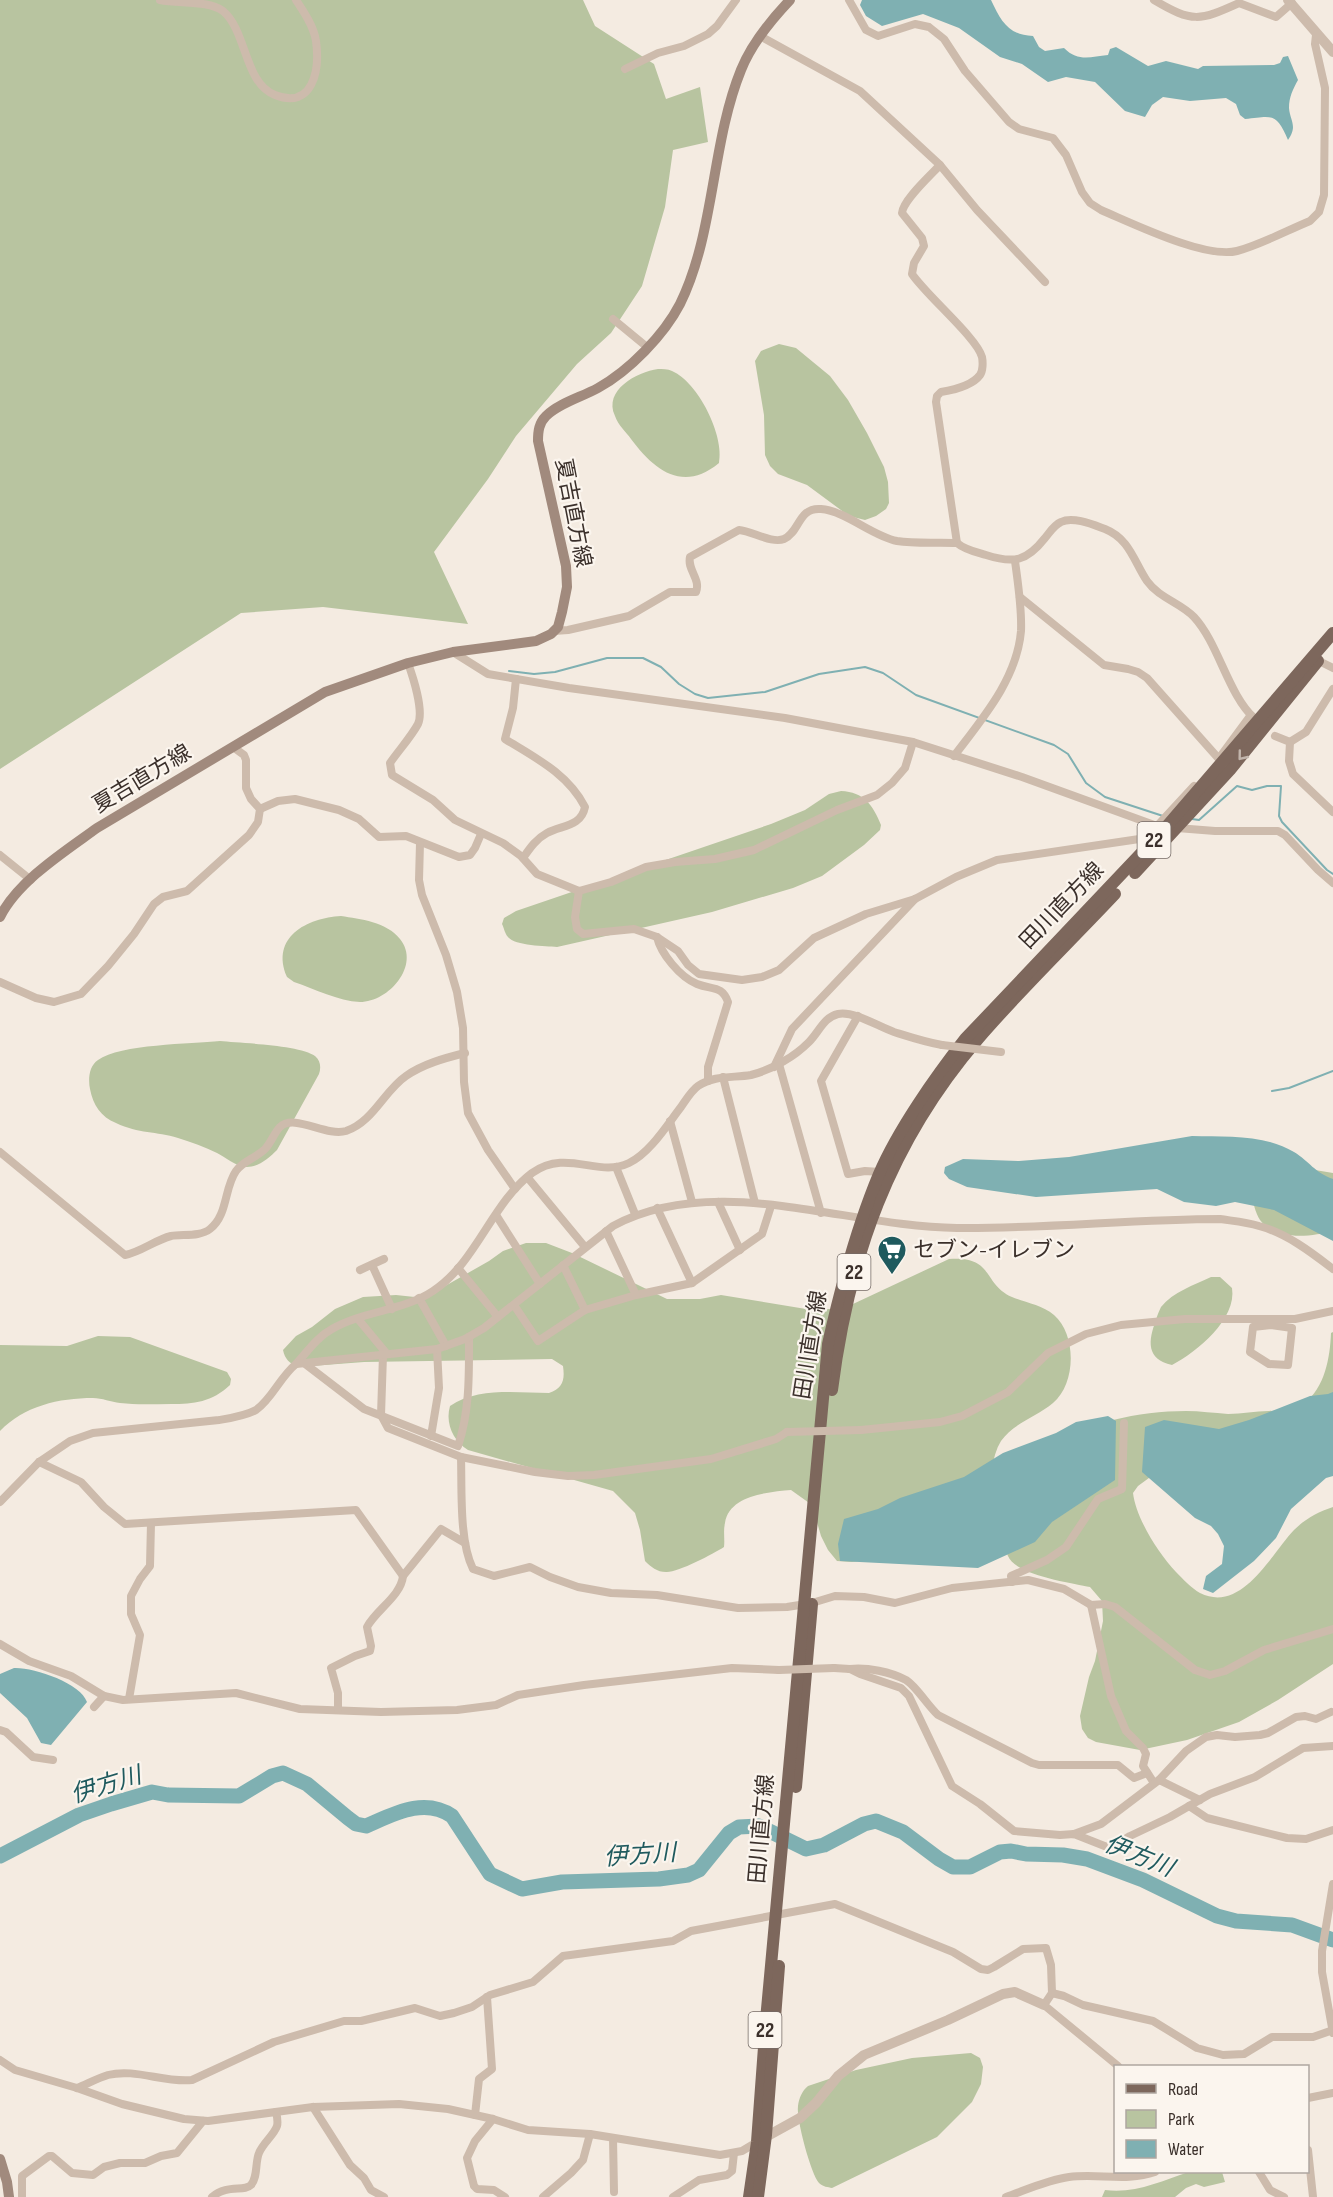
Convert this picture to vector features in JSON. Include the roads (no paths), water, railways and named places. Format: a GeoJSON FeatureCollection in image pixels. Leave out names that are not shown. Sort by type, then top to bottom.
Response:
{"type":"FeatureCollection","features":[{"type":"Feature","properties":{"kind":"main road","name":"夏吉直方線"},"geometry":{"type":"LineString","coordinates":[[0,917],[8,902],[31,879],[64,851],[97,828],[325,692],[408,663],[453,652],[536,641],[558,627],[567,587],[566,566],[538,441],[538,428],[546,416],[618,376],[647,347],[679,306],[690,281],[726,120],[741,69],[760,36],[790,0]]}},
{"type":"Feature","properties":{"kind":"main road","name":"田川直方線"},"geometry":{"type":"LineString","coordinates":[[867,1220],[880,1172],[900,1135],[935,1080],[965,1039],[1159,835],[1333,633]]}},
{"type":"Feature","properties":{"kind":"main road","name":"田川直方線"},"geometry":{"type":"LineString","coordinates":[[758,2197],[828,1344],[842,1284],[867,1220],[912,1133],[938,1091],[978,1040],[1230,770],[1333,645]]}},
{"type":"Feature","properties":{"kind":"main road","name":"田川直方線"},"geometry":{"type":"LineString","coordinates":[[749,2197],[762,2139]]}},
{"type":"Feature","properties":{"kind":"main road"},"geometry":{"type":"LineString","coordinates":[[0,2159],[9,2197]]}},
{"type":"Feature","properties":{"kind":"street"},"geometry":{"type":"LineString","coordinates":[[160,0],[212,5],[223,11],[233,23],[260,85],[273,95],[291,99],[302,97],[311,87],[316,62],[316,40],[306,15],[296,0]]}},
{"type":"Feature","properties":{"kind":"street"},"geometry":{"type":"LineString","coordinates":[[625,69],[658,53],[684,46],[708,34],[717,26],[736,0]]}},
{"type":"Feature","properties":{"kind":"street"},"geometry":{"type":"LineString","coordinates":[[849,0],[866,30],[878,36],[915,24],[929,27],[944,39],[965,71],[1009,122],[1019,129],[1053,138],[1066,155],[1082,192],[1090,203],[1101,210],[1180,242],[1221,252],[1236,251],[1310,221],[1319,212],[1324,195],[1325,88],[1315,44],[1316,35]]}},
{"type":"Feature","properties":{"kind":"street"},"geometry":{"type":"LineString","coordinates":[[1154,0],[1187,18],[1208,16],[1239,3],[1276,17],[1290,2],[1316,35],[1333,52]]}},
{"type":"Feature","properties":{"kind":"street"},"geometry":{"type":"LineString","coordinates":[[760,36],[860,91],[940,165],[976,210],[1045,282]]}},
{"type":"Feature","properties":{"kind":"street"},"geometry":{"type":"LineString","coordinates":[[940,165],[908,200],[902,213],[922,238],[924,246],[914,263],[912,274],[920,286],[973,342],[982,356],[980,375],[969,383],[941,392],[936,402],[957,543]]}},
{"type":"Feature","properties":{"kind":"street"},"geometry":{"type":"LineString","coordinates":[[613,319],[647,347]]}},
{"type":"Feature","properties":{"kind":"street"},"geometry":{"type":"LineString","coordinates":[[554,631],[629,616],[670,592],[696,592],[698,582],[688,563],[690,557],[739,530],[776,540],[783,539],[790,534],[804,513],[813,509],[821,508],[833,512],[897,541],[957,543],[962,547],[999,560],[1015,561],[1038,547],[1056,525],[1064,520],[1074,520],[1107,530],[1120,537],[1131,550],[1148,583],[1192,615],[1204,629],[1234,688],[1253,717],[1219,759],[1146,838],[997,860],[956,877],[915,898],[866,914],[814,938],[779,970],[762,977],[742,980],[699,974],[678,951],[657,937],[634,929],[583,934],[577,929],[575,917],[579,891]]}},
{"type":"Feature","properties":{"kind":"street"},"geometry":{"type":"LineString","coordinates":[[954,756],[999,694],[1012,665],[1021,632],[1020,597],[1015,561]]}},
{"type":"Feature","properties":{"kind":"street"},"geometry":{"type":"LineString","coordinates":[[1020,597],[1104,665],[1128,669],[1148,678],[1219,759]]}},
{"type":"Feature","properties":{"kind":"street"},"geometry":{"type":"LineString","coordinates":[[453,652],[488,674],[785,718],[913,742],[1022,777],[1157,826]]}},
{"type":"Feature","properties":{"kind":"street"},"geometry":{"type":"LineString","coordinates":[[1318,661],[1333,668]]}},
{"type":"Feature","properties":{"kind":"street"},"geometry":{"type":"LineString","coordinates":[[408,663],[417,701],[418,723],[390,763],[392,775],[433,800],[455,820],[503,843],[523,858],[537,874],[579,891],[611,882],[646,867],[715,859],[753,850],[837,810],[877,795],[905,768],[913,742]]}},
{"type":"Feature","properties":{"kind":"street"},"geometry":{"type":"LineString","coordinates":[[516,679],[513,708],[505,739],[559,774],[580,797],[585,807],[583,816],[574,823],[546,833],[534,842],[523,858]]}},
{"type":"Feature","properties":{"kind":"street"},"geometry":{"type":"LineString","coordinates":[[1290,742],[1306,732],[1333,689]]}},
{"type":"Feature","properties":{"kind":"street"},"geometry":{"type":"LineString","coordinates":[[1275,736],[1290,742]]}},
{"type":"Feature","properties":{"kind":"street"},"geometry":{"type":"LineString","coordinates":[[1290,742],[1289,761],[1293,774],[1333,812]]}},
{"type":"Feature","properties":{"kind":"street"},"geometry":{"type":"LineString","coordinates":[[233,747],[244,755],[246,788],[251,799],[260,809]]}},
{"type":"Feature","properties":{"kind":"street"},"geometry":{"type":"LineString","coordinates":[[260,809],[278,801],[295,799],[339,810],[359,819],[379,837],[406,836],[459,857],[470,855],[481,834]]}},
{"type":"Feature","properties":{"kind":"street"},"geometry":{"type":"LineString","coordinates":[[0,982],[36,998],[54,1002],[81,994],[134,934],[154,904],[163,897],[187,891],[249,835],[258,822],[260,809]]}},
{"type":"Feature","properties":{"kind":"street"},"geometry":{"type":"LineString","coordinates":[[1177,828],[1215,831],[1278,831],[1285,835],[1333,883]]}},
{"type":"Feature","properties":{"kind":"street"},"geometry":{"type":"LineString","coordinates":[[420,843],[419,880],[422,895],[447,955],[457,992],[465,1053],[464,1082],[468,1113],[488,1150],[515,1190]]}},
{"type":"Feature","properties":{"kind":"street"},"geometry":{"type":"LineString","coordinates":[[0,855],[31,879]]}},
{"type":"Feature","properties":{"kind":"street"},"geometry":{"type":"LineString","coordinates":[[821,1213],[777,1065],[792,1029],[915,898]]}},
{"type":"Feature","properties":{"kind":"street"},"geometry":{"type":"LineString","coordinates":[[657,937],[660,949],[684,974],[695,983],[719,990],[725,994],[728,1002],[708,1067],[708,1081]]}},
{"type":"Feature","properties":{"kind":"street"},"geometry":{"type":"LineString","coordinates":[[0,1502],[39,1462],[70,1441],[93,1433],[219,1420],[254,1410],[264,1403],[285,1372],[300,1363],[325,1333],[342,1324],[392,1309],[434,1291],[458,1268],[515,1190],[528,1178],[548,1165],[561,1161],[616,1167],[628,1163],[639,1157],[692,1091],[708,1081],[749,1075],[777,1065],[810,1041],[823,1023],[832,1016],[841,1014],[858,1016],[891,1031],[922,1041],[1001,1052]]}},
{"type":"Feature","properties":{"kind":"street"},"geometry":{"type":"LineString","coordinates":[[858,1016],[821,1081],[848,1174],[865,1171],[880,1172]]}},
{"type":"Feature","properties":{"kind":"street"},"geometry":{"type":"LineString","coordinates":[[0,1152],[124,1255],[169,1237],[204,1233],[212,1228],[224,1208],[237,1169],[258,1156],[286,1122],[330,1132],[345,1131],[360,1123],[405,1077],[439,1060],[465,1053]]}},
{"type":"Feature","properties":{"kind":"street"},"geometry":{"type":"LineString","coordinates":[[723,1077],[755,1203]]}},
{"type":"Feature","properties":{"kind":"street"},"geometry":{"type":"LineString","coordinates":[[670,1121],[693,1202]]}},
{"type":"Feature","properties":{"kind":"street"},"geometry":{"type":"LineString","coordinates":[[616,1167],[635,1214]]}},
{"type":"Feature","properties":{"kind":"street"},"geometry":{"type":"LineString","coordinates":[[528,1178],[585,1247]]}},
{"type":"Feature","properties":{"kind":"street"},"geometry":{"type":"LineString","coordinates":[[300,1363],[442,1348],[469,1337],[498,1317],[606,1231],[635,1214],[693,1202],[755,1203],[867,1220],[956,1228],[1220,1220],[1259,1226],[1285,1236],[1333,1269]]}},
{"type":"Feature","properties":{"kind":"street"},"geometry":{"type":"LineString","coordinates":[[718,1202],[740,1250]]}},
{"type":"Feature","properties":{"kind":"street"},"geometry":{"type":"LineString","coordinates":[[513,1305],[538,1341],[585,1311],[636,1294],[692,1283],[762,1234],[771,1206]]}},
{"type":"Feature","properties":{"kind":"street"},"geometry":{"type":"LineString","coordinates":[[657,1208],[692,1283]]}},
{"type":"Feature","properties":{"kind":"street"},"geometry":{"type":"LineString","coordinates":[[496,1215],[540,1284]]}},
{"type":"Feature","properties":{"kind":"street"},"geometry":{"type":"LineString","coordinates":[[606,1231],[636,1294]]}},
{"type":"Feature","properties":{"kind":"street"},"geometry":{"type":"LineString","coordinates":[[360,1270],[384,1259]]}},
{"type":"Feature","properties":{"kind":"street"},"geometry":{"type":"LineString","coordinates":[[372,1265],[392,1309]]}},
{"type":"Feature","properties":{"kind":"street"},"geometry":{"type":"LineString","coordinates":[[563,1265],[585,1311]]}},
{"type":"Feature","properties":{"kind":"street"},"geometry":{"type":"LineString","coordinates":[[458,1268],[498,1317]]}},
{"type":"Feature","properties":{"kind":"street"},"geometry":{"type":"LineString","coordinates":[[419,1298],[442,1348],[439,1388],[431,1436]]}},
{"type":"Feature","properties":{"kind":"street"},"geometry":{"type":"LineString","coordinates":[[358,1319],[385,1354],[381,1415],[388,1428],[461,1457],[557,1475],[594,1476],[711,1459],[776,1439],[787,1432],[861,1430],[940,1422],[962,1416],[1008,1392],[1048,1353],[1086,1334],[1122,1325],[1185,1319],[1271,1322],[1292,1328],[1288,1365],[1269,1364],[1250,1352],[1253,1327],[1271,1322],[1333,1311]]}},
{"type":"Feature","properties":{"kind":"street"},"geometry":{"type":"LineString","coordinates":[[300,1363],[364,1409],[458,1446],[466,1413],[469,1337]]}},
{"type":"Feature","properties":{"kind":"street"},"geometry":{"type":"LineString","coordinates":[[1012,1582],[1011,1576],[1047,1560],[1066,1547],[1098,1499],[1122,1489],[1124,1424]]}},
{"type":"Feature","properties":{"kind":"street"},"geometry":{"type":"LineString","coordinates":[[461,1457],[465,1544],[473,1569],[482,1574],[494,1576],[530,1567],[578,1587],[611,1593],[657,1595],[738,1608],[787,1607],[808,1604],[834,1596],[895,1603],[952,1588],[1028,1580],[1064,1589],[1091,1605],[1105,1604],[1115,1607],[1195,1670],[1210,1676],[1225,1671],[1264,1650],[1333,1629]]}},
{"type":"Feature","properties":{"kind":"street"},"geometry":{"type":"LineString","coordinates":[[39,1462],[81,1482],[104,1507],[125,1524],[356,1510],[403,1576]]}},
{"type":"Feature","properties":{"kind":"street"},"geometry":{"type":"LineString","coordinates":[[129,1699],[140,1635],[131,1614],[131,1596],[150,1566],[151,1523]]}},
{"type":"Feature","properties":{"kind":"street"},"geometry":{"type":"LineString","coordinates":[[338,1710],[338,1693],[331,1668],[370,1651],[367,1627],[371,1618],[402,1584],[403,1576],[441,1529],[465,1544]]}},
{"type":"Feature","properties":{"kind":"street"},"geometry":{"type":"LineString","coordinates":[[1091,1605],[1111,1696],[1126,1731],[1146,1754],[1143,1766],[1157,1782],[1200,1800]]}},
{"type":"Feature","properties":{"kind":"street"},"geometry":{"type":"LineString","coordinates":[[0,1644],[29,1661],[71,1676],[104,1696],[123,1700],[236,1693],[300,1708],[381,1712],[456,1710],[496,1705],[518,1695],[732,1668],[779,1670],[866,1667],[907,1680],[938,1715],[1032,1763],[1039,1765],[1118,1765],[1134,1778],[1147,1773]]}},
{"type":"Feature","properties":{"kind":"street"},"geometry":{"type":"LineString","coordinates":[[850,1669],[901,1688],[909,1696],[952,1786],[980,1803],[1014,1831],[1074,1834],[1101,1824],[1157,1782],[1186,1751],[1206,1737],[1217,1734],[1235,1737],[1260,1735],[1296,1717],[1305,1716],[1316,1719],[1332,1713]]}},
{"type":"Feature","properties":{"kind":"street"},"geometry":{"type":"LineString","coordinates":[[94,1707],[104,1696]]}},
{"type":"Feature","properties":{"kind":"street"},"geometry":{"type":"LineString","coordinates":[[0,1730],[6,1732],[33,1757],[53,1760]]}},
{"type":"Feature","properties":{"kind":"street"},"geometry":{"type":"LineString","coordinates":[[1074,1834],[1107,1847],[1114,1846],[1226,1787],[1256,1777],[1303,1748],[1333,1746]]}},
{"type":"Feature","properties":{"kind":"street"},"geometry":{"type":"LineString","coordinates":[[1189,1806],[1207,1818],[1287,1838],[1305,1839],[1333,1830]]}},
{"type":"Feature","properties":{"kind":"street"},"geometry":{"type":"LineString","coordinates":[[1052,1994],[1064,1996],[1083,2005],[1153,2022],[1197,2048],[1223,2055],[1244,2054],[1272,2037],[1313,2037],[1333,2031],[1322,1972],[1322,1951],[1333,1884]]}},
{"type":"Feature","properties":{"kind":"street"},"geometry":{"type":"LineString","coordinates":[[77,2088],[109,2075],[192,2080],[274,2042],[344,2021],[361,2021],[415,2008],[440,2016],[464,2010],[487,1997],[533,1982],[563,1956],[673,1941],[691,1931],[835,1904],[953,1952],[981,1969],[988,1970],[1023,1949],[1046,1948],[1051,1965],[1052,1994],[1044,2005]]}},
{"type":"Feature","properties":{"kind":"street"},"geometry":{"type":"LineString","coordinates":[[0,2060],[15,2070],[122,2104],[184,2119],[203,2121],[313,2107],[399,2104],[448,2109],[528,2130],[590,2134],[720,2156],[734,2153],[800,2118],[842,2072],[864,2055],[1003,1994],[1015,1992],[1044,2005],[1116,2065]]}},
{"type":"Feature","properties":{"kind":"street"},"geometry":{"type":"LineString","coordinates":[[475,2115],[479,2079],[492,2068],[487,1997]]}},
{"type":"Feature","properties":{"kind":"street"},"geometry":{"type":"LineString","coordinates":[[1309,2098],[1333,2093]]}},
{"type":"Feature","properties":{"kind":"street"},"geometry":{"type":"LineString","coordinates":[[313,2107],[350,2165],[364,2178],[371,2190],[384,2197]]}},
{"type":"Feature","properties":{"kind":"street"},"geometry":{"type":"LineString","coordinates":[[212,2197],[220,2191],[251,2185],[258,2155],[278,2125],[276,2112]]}},
{"type":"Feature","properties":{"kind":"street"},"geometry":{"type":"LineString","coordinates":[[493,2119],[475,2141],[467,2158],[474,2186],[477,2189],[494,2190],[502,2195]]}},
{"type":"Feature","properties":{"kind":"street"},"geometry":{"type":"LineString","coordinates":[[22,2197],[22,2176],[49,2156],[72,2173],[93,2175],[104,2167],[120,2163],[145,2163],[177,2154],[203,2121]]}},
{"type":"Feature","properties":{"kind":"street"},"geometry":{"type":"LineString","coordinates":[[543,2197],[583,2160],[590,2134]]}},
{"type":"Feature","properties":{"kind":"street"},"geometry":{"type":"LineString","coordinates":[[613,2138],[614,2192]]}},
{"type":"Feature","properties":{"kind":"street"},"geometry":{"type":"LineString","coordinates":[[673,2197],[699,2180],[727,2175],[732,2171],[734,2153]]}},
{"type":"Feature","properties":{"kind":"street"},"geometry":{"type":"LineString","coordinates":[[1309,2162],[1312,2197]]}},
{"type":"Feature","properties":{"kind":"street"},"geometry":{"type":"LineString","coordinates":[[1006,2197],[1047,2182],[1071,2177],[1130,2176],[1149,2173]]}},
{"type":"Feature","properties":{"kind":"street"},"geometry":{"type":"LineString","coordinates":[[1260,2173],[1270,2190],[1284,2197]]}},
{"type":"Feature","properties":{"kind":"street"},"geometry":{"type":"LineString","coordinates":[[490,2197],[502,2195]]}},
{"type":"Feature","properties":{"kind":"water"},"geometry":{"type":"Polygon","coordinates":[[[862,0],[991,0],[1006,26],[1011,30],[1033,36],[1039,47],[1045,51],[1064,48],[1079,57],[1108,55],[1110,49],[1116,47],[1148,66],[1166,61],[1198,69],[1203,66],[1274,65],[1280,63],[1283,57],[1288,56],[1298,80],[1289,104],[1293,131],[1288,140],[1280,124],[1272,118],[1245,119],[1240,115],[1236,104],[1226,98],[1190,101],[1163,97],[1152,105],[1145,117],[1125,111],[1095,82],[1066,77],[1048,82],[1022,64],[1000,57],[959,28],[923,14],[882,26],[866,16],[860,5],[862,0]]]}},
{"type":"Feature","properties":{"kind":"water"},"geometry":{"type":"Polygon","coordinates":[[[1192,1136],[1258,1139],[1270,1142],[1294,1152],[1321,1173],[1333,1179],[1333,1241],[1274,1210],[1235,1202],[1216,1206],[1184,1202],[1157,1189],[1036,1197],[967,1187],[949,1179],[944,1173],[945,1167],[963,1159],[1019,1161],[1069,1157],[1192,1136]]]}},
{"type":"Feature","properties":{"kind":"water"},"geometry":{"type":"Polygon","coordinates":[[[1333,1392],[1333,1476],[1326,1478],[1291,1509],[1276,1538],[1254,1561],[1213,1593],[1203,1589],[1206,1576],[1222,1564],[1224,1546],[1211,1526],[1195,1518],[1142,1472],[1145,1427],[1164,1420],[1219,1429],[1310,1396],[1333,1392]]]}},
{"type":"Feature","properties":{"kind":"water"},"geometry":{"type":"Polygon","coordinates":[[[1108,1416],[1116,1421],[1115,1480],[1052,1522],[1035,1542],[978,1568],[840,1561],[838,1544],[844,1519],[964,1477],[1003,1453],[1056,1433],[1076,1422],[1108,1416]]]}},
{"type":"Feature","properties":{"kind":"water"},"geometry":{"type":"Polygon","coordinates":[[[14,1668],[44,1673],[66,1683],[83,1695],[87,1702],[51,1745],[41,1743],[27,1718],[0,1693],[0,1674],[14,1668]]]}},
{"type":"Feature","properties":{"kind":"waterway"},"geometry":{"type":"LineString","coordinates":[[509,671],[534,674],[555,672],[607,658],[643,658],[661,667],[679,684],[695,694],[708,698],[765,692],[819,674],[865,667],[883,673],[916,695],[1054,745],[1068,754],[1086,783],[1105,797],[1163,816]]}},
{"type":"Feature","properties":{"kind":"waterway"},"geometry":{"type":"LineString","coordinates":[[1192,819],[1199,820],[1237,786],[1252,790],[1267,786],[1281,786],[1279,816],[1282,822],[1333,874]]}},
{"type":"Feature","properties":{"kind":"waterway"},"geometry":{"type":"LineString","coordinates":[[1272,1091],[1289,1088],[1333,1071]]}},
{"type":"Feature","properties":{"kind":"waterway","name":"伊方川"},"geometry":{"type":"LineString","coordinates":[[0,1856],[79,1815],[111,1804],[152,1792],[168,1795],[239,1796],[272,1776],[283,1773],[307,1784],[356,1824],[366,1826],[409,1809],[441,1810],[452,1816],[490,1874],[522,1889],[562,1882],[659,1879],[688,1875],[699,1870],[729,1833],[739,1827],[759,1826],[806,1849],[824,1845],[864,1824],[876,1821],[903,1832],[953,1867],[970,1867],[1000,1852],[1011,1851],[1087,1859],[1143,1880],[1217,1916],[1236,1921],[1292,1925],[1333,1940]]}},
{"type":"Feature","properties":{"kind":"place","name":"セブン-イレブン"},"geometry":{"type":"Point","coordinates":[892,1276]}}]}
